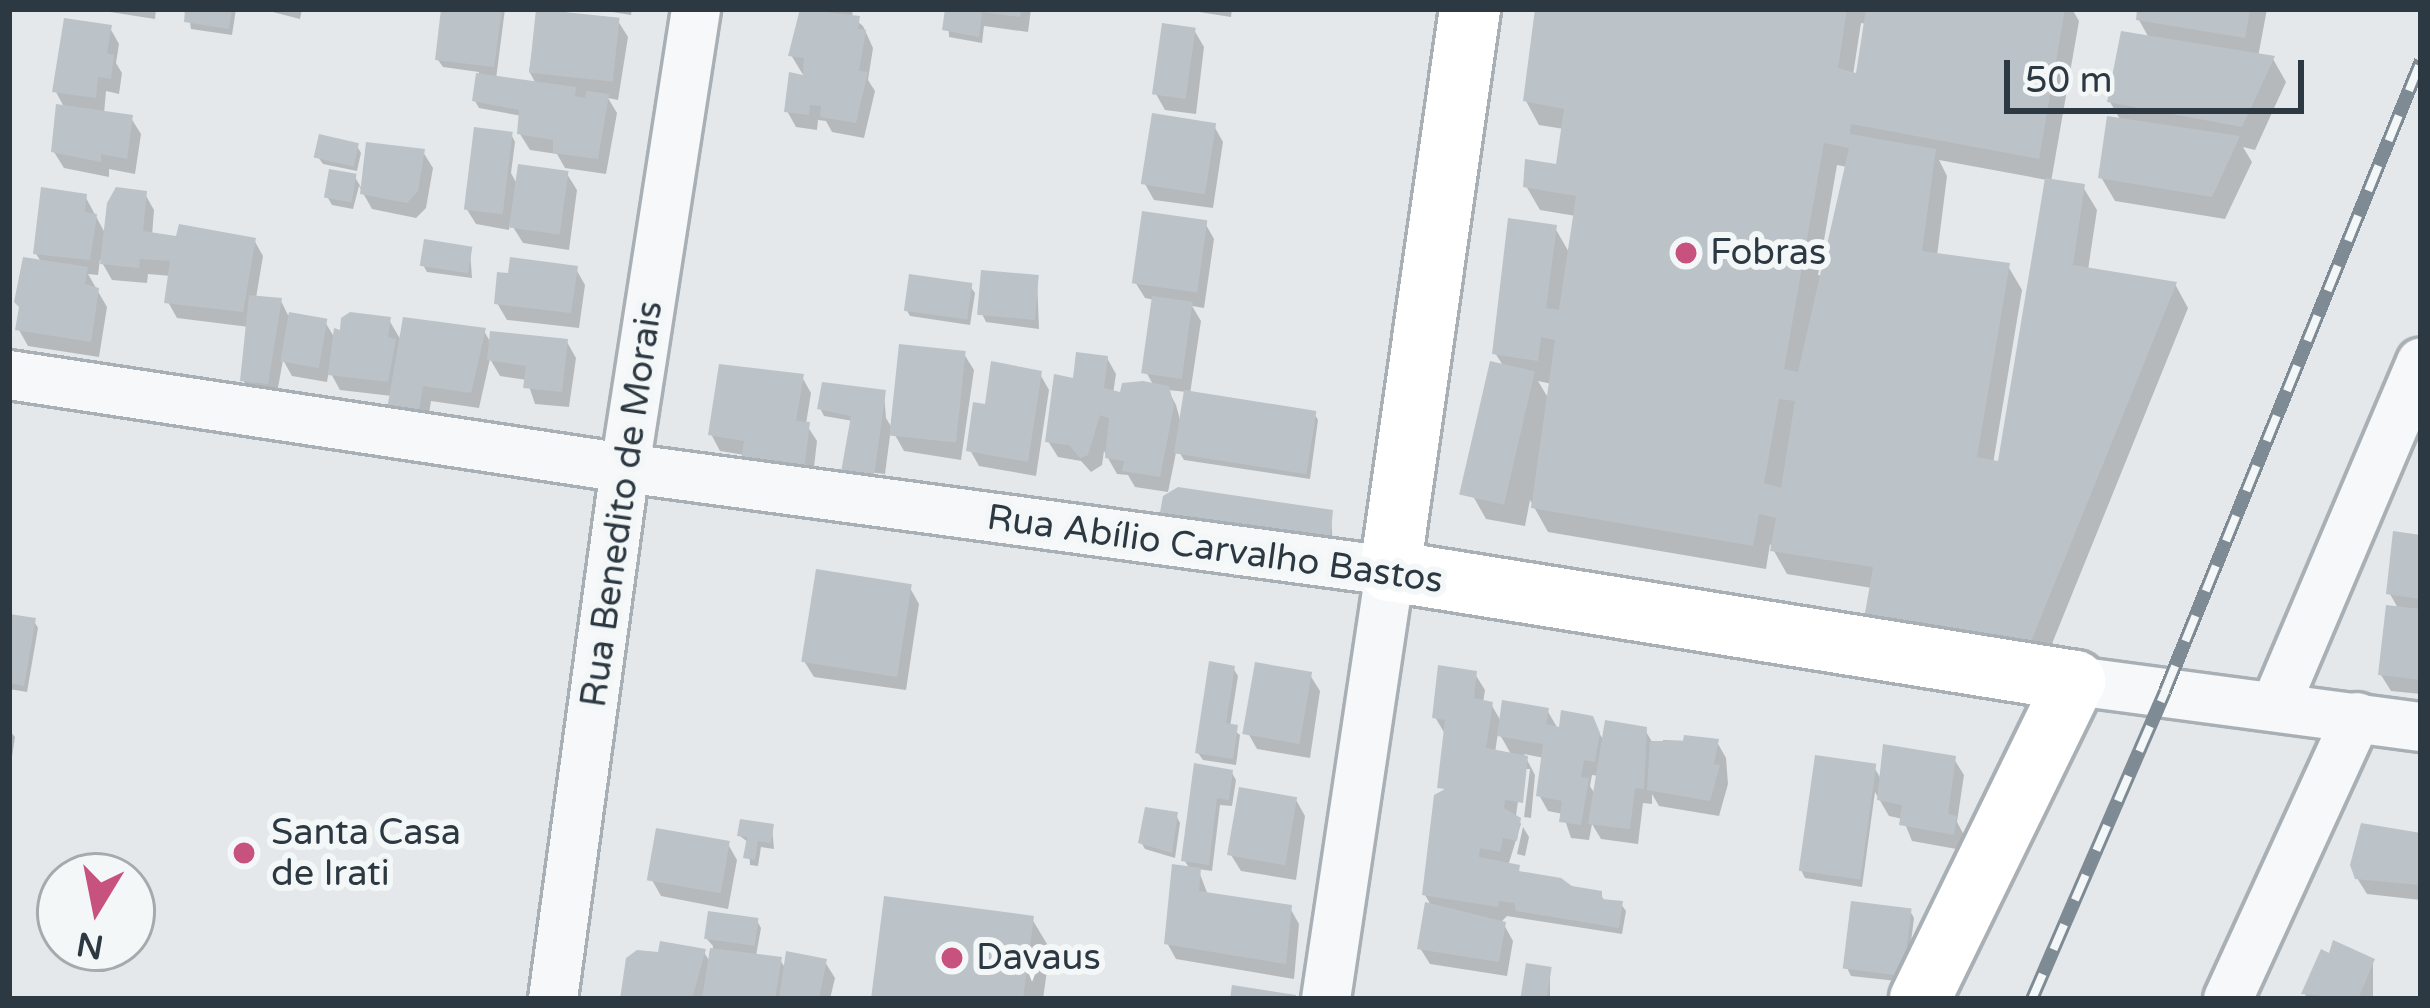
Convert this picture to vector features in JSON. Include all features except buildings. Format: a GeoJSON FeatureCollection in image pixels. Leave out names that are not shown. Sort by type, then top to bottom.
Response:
{"type":"FeatureCollection","features":[{"type":"Feature","properties":{"kind":"main road"},"geometry":{"type":"LineString","coordinates":[[1390,572],[1470,9]]}},
{"type":"Feature","properties":{"kind":"main road","name":"Rua Abílio Carvalho Bastos"},"geometry":{"type":"LineString","coordinates":[[1390,572],[2075,681]]}},
{"type":"Feature","properties":{"kind":"main road"},"geometry":{"type":"LineString","coordinates":[[1921,999],[2075,681]]}},
{"type":"Feature","properties":{"kind":"street","name":"Rua Benedito de Morais"},"geometry":{"type":"LineString","coordinates":[[553,999],[626,468],[696,9]]}},
{"type":"Feature","properties":{"kind":"street"},"geometry":{"type":"LineString","coordinates":[[2276,704],[2421,363]]}},
{"type":"Feature","properties":{"kind":"street","name":"Rua Abílio Carvalho Bastos"},"geometry":{"type":"LineString","coordinates":[[9,375],[626,468],[1390,572]]}},
{"type":"Feature","properties":{"kind":"street"},"geometry":{"type":"LineString","coordinates":[[1325,999],[1390,572]]}},
{"type":"Feature","properties":{"kind":"street","name":"Rua Abílio Carvalho Bastos"},"geometry":{"type":"LineString","coordinates":[[2075,681],[2276,704],[2421,727]]}},
{"type":"Feature","properties":{"kind":"street"},"geometry":{"type":"LineString","coordinates":[[2228,999],[2357,717]]}},
{"type":"Feature","properties":{"kind":"railway"},"geometry":{"type":"LineString","coordinates":[[2032,999],[2165,691],[2421,61]]}},
{"type":"Feature","properties":{"kind":"place","name":"Fobras"},"geometry":{"type":"Point","coordinates":[1686,253]}},
{"type":"Feature","properties":{"kind":"place","name":"Santa Casa de Irati"},"geometry":{"type":"Point","coordinates":[244,853]}},
{"type":"Feature","properties":{"kind":"place","name":"Davaus"},"geometry":{"type":"Point","coordinates":[952,958]}}]}
